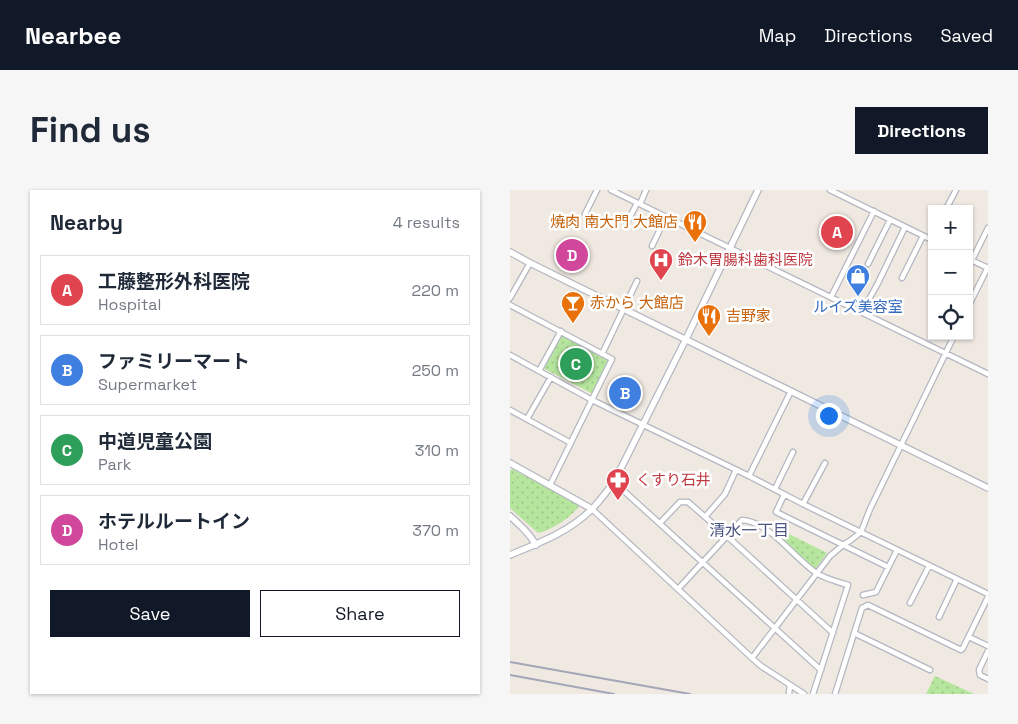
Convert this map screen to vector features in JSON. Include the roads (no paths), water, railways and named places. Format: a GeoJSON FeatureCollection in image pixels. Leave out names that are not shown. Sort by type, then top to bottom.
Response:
{"type":"FeatureCollection","features":[{"type":"Feature","properties":{"kind":"street"},"geometry":{"type":"LineString","coordinates":[[585,214],[596,190]]}},
{"type":"Feature","properties":{"kind":"street"},"geometry":{"type":"LineString","coordinates":[[611,190],[988,374]]}},
{"type":"Feature","properties":{"kind":"street"},"geometry":{"type":"LineString","coordinates":[[627,223],[646,190]]}},
{"type":"Feature","properties":{"kind":"street"},"geometry":{"type":"LineString","coordinates":[[510,556],[560,533],[578,521],[601,500],[614,482],[758,190]]}},
{"type":"Feature","properties":{"kind":"street"},"geometry":{"type":"LineString","coordinates":[[830,190],[928,238]]}},
{"type":"Feature","properties":{"kind":"street"},"geometry":{"type":"LineString","coordinates":[[948,205],[956,190]]}},
{"type":"Feature","properties":{"kind":"street"},"geometry":{"type":"LineString","coordinates":[[832,297],[874,211]]}},
{"type":"Feature","properties":{"kind":"street"},"geometry":{"type":"LineString","coordinates":[[652,246],[666,217]]}},
{"type":"Feature","properties":{"kind":"street"},"geometry":{"type":"LineString","coordinates":[[868,264],[890,220]]}},
{"type":"Feature","properties":{"kind":"street"},"geometry":{"type":"LineString","coordinates":[[862,312],[905,227]]}},
{"type":"Feature","properties":{"kind":"street"},"geometry":{"type":"LineString","coordinates":[[973,255],[988,228]]}},
{"type":"Feature","properties":{"kind":"street"},"geometry":{"type":"LineString","coordinates":[[902,278],[923,236]]}},
{"type":"Feature","properties":{"kind":"street"},"geometry":{"type":"LineString","coordinates":[[510,252],[988,488]]}},
{"type":"Feature","properties":{"kind":"street"},"geometry":{"type":"LineString","coordinates":[[973,261],[988,268],[973,296]]}},
{"type":"Feature","properties":{"kind":"street"},"geometry":{"type":"LineString","coordinates":[[510,298],[530,263]]}},
{"type":"Feature","properties":{"kind":"street"},"geometry":{"type":"LineString","coordinates":[[602,354],[636,281]]}},
{"type":"Feature","properties":{"kind":"street"},"geometry":{"type":"LineString","coordinates":[[510,304],[612,359],[550,485]]}},
{"type":"Feature","properties":{"kind":"street"},"geometry":{"type":"LineString","coordinates":[[539,371],[561,331]]}},
{"type":"Feature","properties":{"kind":"street"},"geometry":{"type":"LineString","coordinates":[[752,658],[830,556],[861,532],[870,509],[952,340]]}},
{"type":"Feature","properties":{"kind":"street"},"geometry":{"type":"LineString","coordinates":[[510,355],[592,400],[749,476],[988,596],[961,650],[868,605],[862,608],[835,694]]}},
{"type":"Feature","properties":{"kind":"street"},"geometry":{"type":"LineString","coordinates":[[527,419],[551,377]]}},
{"type":"Feature","properties":{"kind":"street"},"geometry":{"type":"LineString","coordinates":[[749,476],[791,392]]}},
{"type":"Feature","properties":{"kind":"street"},"geometry":{"type":"LineString","coordinates":[[510,410],[571,443]]}},
{"type":"Feature","properties":{"kind":"street"},"geometry":{"type":"LineString","coordinates":[[775,489],[793,452]]}},
{"type":"Feature","properties":{"kind":"street"},"geometry":{"type":"LineString","coordinates":[[510,463],[592,509],[752,658],[804,694]]}},
{"type":"Feature","properties":{"kind":"street"},"geometry":{"type":"LineString","coordinates":[[803,504],[824,463]]}},
{"type":"Feature","properties":{"kind":"street"},"geometry":{"type":"LineString","coordinates":[[705,517],[725,494],[736,470]]}},
{"type":"Feature","properties":{"kind":"street"},"geometry":{"type":"LineString","coordinates":[[614,482],[820,670]]}},
{"type":"Feature","properties":{"kind":"street"},"geometry":{"type":"LineString","coordinates":[[784,495],[776,512],[888,568]]}},
{"type":"Feature","properties":{"kind":"street"},"geometry":{"type":"LineString","coordinates":[[660,523],[680,502],[688,502],[833,632]]}},
{"type":"Feature","properties":{"kind":"street"},"geometry":{"type":"LineString","coordinates":[[510,516],[532,537],[536,545]]}},
{"type":"Feature","properties":{"kind":"street"},"geometry":{"type":"LineString","coordinates":[[678,589],[742,520],[764,527],[816,574],[848,585],[813,694]]}},
{"type":"Feature","properties":{"kind":"street"},"geometry":{"type":"LineString","coordinates":[[863,595],[876,592],[897,550]]}},
{"type":"Feature","properties":{"kind":"street"},"geometry":{"type":"LineString","coordinates":[[910,603],[929,566]]}},
{"type":"Feature","properties":{"kind":"street"},"geometry":{"type":"LineString","coordinates":[[939,617],[957,579]]}},
{"type":"Feature","properties":{"kind":"street"},"geometry":{"type":"LineString","coordinates":[[854,633],[930,670]]}},
{"type":"Feature","properties":{"kind":"street"},"geometry":{"type":"LineString","coordinates":[[969,637],[988,646]]}},
{"type":"Feature","properties":{"kind":"street"},"geometry":{"type":"LineString","coordinates":[[988,651],[979,670],[980,675],[988,679]]}},
{"type":"Feature","properties":{"kind":"street"},"geometry":{"type":"LineString","coordinates":[[789,694],[790,685]]}},
{"type":"Feature","properties":{"kind":"railway"},"geometry":{"type":"LineString","coordinates":[[510,662],[690,694]]}},
{"type":"Feature","properties":{"kind":"railway"},"geometry":{"type":"LineString","coordinates":[[510,675],[614,694]]}},
{"type":"Feature","properties":{"kind":"place","name":"工藤整形外科医院"},"geometry":{"type":"Point","coordinates":[837,232]}},
{"type":"Feature","properties":{"kind":"place","name":"焼肉 南大門 大館店"},"geometry":{"type":"Point","coordinates":[695,243]}},
{"type":"Feature","properties":{"kind":"place","name":"ホテルルートイン"},"geometry":{"type":"Point","coordinates":[572,255]}},
{"type":"Feature","properties":{"kind":"place","name":"鈴木胃腸科歯科医院"},"geometry":{"type":"Point","coordinates":[661,281]}},
{"type":"Feature","properties":{"kind":"place","name":"ルイズ美容室"},"geometry":{"type":"Point","coordinates":[858,297]}},
{"type":"Feature","properties":{"kind":"place","name":"赤から 大館店"},"geometry":{"type":"Point","coordinates":[573,324]}},
{"type":"Feature","properties":{"kind":"place","name":"吉野家"},"geometry":{"type":"Point","coordinates":[709,337]}},
{"type":"Feature","properties":{"kind":"place","name":"中道児童公園"},"geometry":{"type":"Point","coordinates":[576,364]}},
{"type":"Feature","properties":{"kind":"place","name":"ファミリーマート"},"geometry":{"type":"Point","coordinates":[625,393]}},
{"type":"Feature","properties":{"kind":"place","name":"くすり石井"},"geometry":{"type":"Point","coordinates":[618,501]}},
{"type":"Feature","properties":{"kind":"district","name":"清水一丁目"},"geometry":{"type":"Point","coordinates":[749,530]}}]}
